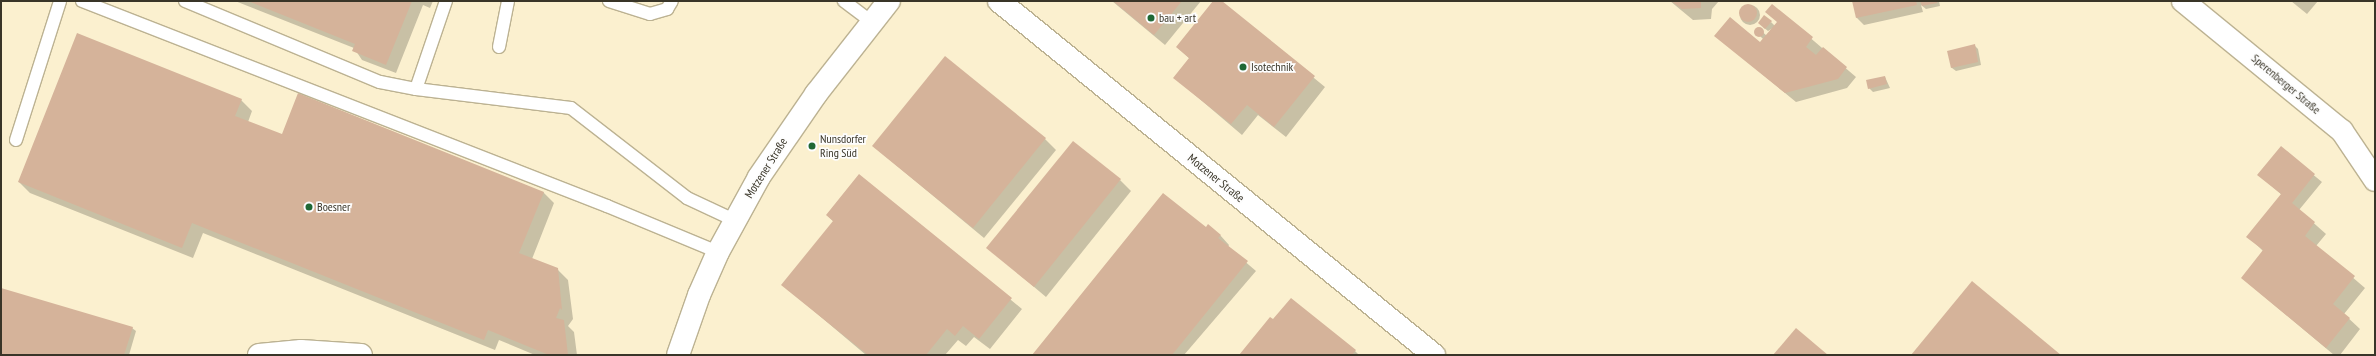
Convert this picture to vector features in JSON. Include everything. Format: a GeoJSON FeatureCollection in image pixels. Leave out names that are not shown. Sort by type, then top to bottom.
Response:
{"type":"FeatureCollection","features":[{"type":"Feature","properties":{"kind":"street","name":"Motzener Straße"},"geometry":{"type":"LineString","coordinates":[[678,355],[699,295],[734,220],[790,130],[889,1]]}},
{"type":"Feature","properties":{"kind":"street","name":"Motzener Straße"},"geometry":{"type":"LineString","coordinates":[[999,1],[1434,355]]}},
{"type":"Feature","properties":{"kind":"street","name":"Sperenberger Straße"},"geometry":{"type":"LineString","coordinates":[[2183,1],[2342,131],[2375,180]]}},
{"type":"Feature","properties":{"kind":"street"},"geometry":{"type":"LineString","coordinates":[[259,355],[301,351],[361,355]]}},
{"type":"Feature","properties":{"kind":"lane"},"geometry":{"type":"LineString","coordinates":[[16,140],[60,1]]}},
{"type":"Feature","properties":{"kind":"lane"},"geometry":{"type":"LineString","coordinates":[[82,1],[607,206],[718,252]]}},
{"type":"Feature","properties":{"kind":"lane"},"geometry":{"type":"LineString","coordinates":[[185,1],[380,82],[416,89],[570,108],[687,198],[734,220]]}},
{"type":"Feature","properties":{"kind":"lane"},"geometry":{"type":"LineString","coordinates":[[416,89],[446,1]]}},
{"type":"Feature","properties":{"kind":"lane"},"geometry":{"type":"LineString","coordinates":[[499,48],[508,1]]}},
{"type":"Feature","properties":{"kind":"lane"},"geometry":{"type":"LineString","coordinates":[[609,1],[650,14],[667,9],[672,1]]}},
{"type":"Feature","properties":{"kind":"lane"},"geometry":{"type":"LineString","coordinates":[[844,1],[872,22]]}},
{"type":"Feature","properties":{"kind":"building"},"geometry":{"type":"Polygon","coordinates":[[[248,1],[412,1],[386,65],[352,51],[355,44],[248,1]]]}},
{"type":"Feature","properties":{"kind":"building","name":"bau + art"},"geometry":{"type":"Polygon","coordinates":[[[1113,1],[1182,1],[1154,35],[1113,1]]]}},
{"type":"Feature","properties":{"kind":"building","name":"Isotechnik"},"geometry":{"type":"Polygon","coordinates":[[[1213,1],[1222,1],[1315,76],[1274,127],[1247,105],[1231,124],[1173,78],[1189,58],[1176,47],[1213,1]]]}},
{"type":"Feature","properties":{"kind":"building"},"geometry":{"type":"Polygon","coordinates":[[[1671,1],[1701,1],[1701,8],[1682,9],[1671,1]]]}},
{"type":"Feature","properties":{"kind":"building"},"geometry":{"type":"Polygon","coordinates":[[[1852,1],[1916,1],[1917,5],[1856,18],[1852,1]]]}},
{"type":"Feature","properties":{"kind":"building"},"geometry":{"type":"Polygon","coordinates":[[[1920,1],[1937,1],[1937,3],[1922,6],[1920,1]]]}},
{"type":"Feature","properties":{"kind":"building"},"geometry":{"type":"Polygon","coordinates":[[[1744,4],[1752,4],[1757,9],[1755,20],[1752,22],[1744,22],[1739,17],[1739,9],[1744,4]]]}},
{"type":"Feature","properties":{"kind":"building"},"geometry":{"type":"Polygon","coordinates":[[[1772,4],[1813,37],[1806,47],[1816,55],[1823,47],[1847,67],[1838,79],[1785,93],[1714,36],[1730,17],[1760,42],[1777,22],[1765,12],[1772,4]]]}},
{"type":"Feature","properties":{"kind":"building"},"geometry":{"type":"Polygon","coordinates":[[[1764,15],[1772,21],[1765,29],[1758,23],[1764,15]]]}},
{"type":"Feature","properties":{"kind":"building"},"geometry":{"type":"Polygon","coordinates":[[[1757,27],[1761,27],[1763,28],[1763,36],[1757,37],[1754,34],[1754,30],[1757,27]]]}},
{"type":"Feature","properties":{"kind":"building","name":"Boesner"},"geometry":{"type":"Polygon","coordinates":[[[77,33],[242,99],[235,116],[282,134],[298,93],[544,192],[519,253],[558,268],[562,310],[560,308],[556,318],[564,320],[568,355],[549,355],[488,330],[484,340],[192,223],[182,248],[18,182],[77,33]]]}},
{"type":"Feature","properties":{"kind":"building"},"geometry":{"type":"Polygon","coordinates":[[[1975,44],[1978,62],[1951,68],[1947,51],[1975,44]]]}},
{"type":"Feature","properties":{"kind":"building"},"geometry":{"type":"Polygon","coordinates":[[[945,56],[1046,138],[973,228],[872,146],[945,56]]]}},
{"type":"Feature","properties":{"kind":"building"},"geometry":{"type":"Polygon","coordinates":[[[1885,76],[1887,84],[1868,89],[1866,80],[1885,76]]]}},
{"type":"Feature","properties":{"kind":"building"},"geometry":{"type":"Polygon","coordinates":[[[1073,141],[1121,179],[1034,287],[986,248],[1073,141]]]}},
{"type":"Feature","properties":{"kind":"building"},"geometry":{"type":"Polygon","coordinates":[[[2281,146],[2315,174],[2292,203],[2315,222],[2305,236],[2355,276],[2333,304],[2350,318],[2326,348],[2241,278],[2263,250],[2246,237],[2281,194],[2257,175],[2281,146]]]}},
{"type":"Feature","properties":{"kind":"building"},"geometry":{"type":"Polygon","coordinates":[[[859,174],[1012,298],[979,339],[963,326],[955,336],[947,329],[926,355],[868,355],[781,285],[833,221],[826,215],[859,174]]]}},
{"type":"Feature","properties":{"kind":"building"},"geometry":{"type":"Polygon","coordinates":[[[1163,193],[1206,227],[1208,224],[1221,235],[1218,238],[1248,261],[1172,355],[1032,355],[1163,193]]]}},
{"type":"Feature","properties":{"kind":"building"},"geometry":{"type":"Polygon","coordinates":[[[1972,281],[2061,355],[1911,355],[1972,281]]]}},
{"type":"Feature","properties":{"kind":"building"},"geometry":{"type":"Polygon","coordinates":[[[1,288],[133,327],[124,355],[1,355],[1,288]]]}},
{"type":"Feature","properties":{"kind":"building"},"geometry":{"type":"Polygon","coordinates":[[[1291,298],[1356,350],[1352,355],[1239,355],[1270,317],[1273,319],[1291,298]]]}},
{"type":"Feature","properties":{"kind":"building"},"geometry":{"type":"Polygon","coordinates":[[[1796,328],[1828,355],[1773,355],[1796,328]]]}},
{"type":"Feature","properties":{"kind":"place","name":"bau + art"},"geometry":{"type":"Point","coordinates":[1151,18]}},
{"type":"Feature","properties":{"kind":"place","name":"Isotechnik"},"geometry":{"type":"Point","coordinates":[1243,67]}},
{"type":"Feature","properties":{"kind":"place","name":"Nunsdorfer Ring Süd"},"geometry":{"type":"Point","coordinates":[812,146]}},
{"type":"Feature","properties":{"kind":"place","name":"Boesner"},"geometry":{"type":"Point","coordinates":[309,207]}}]}
